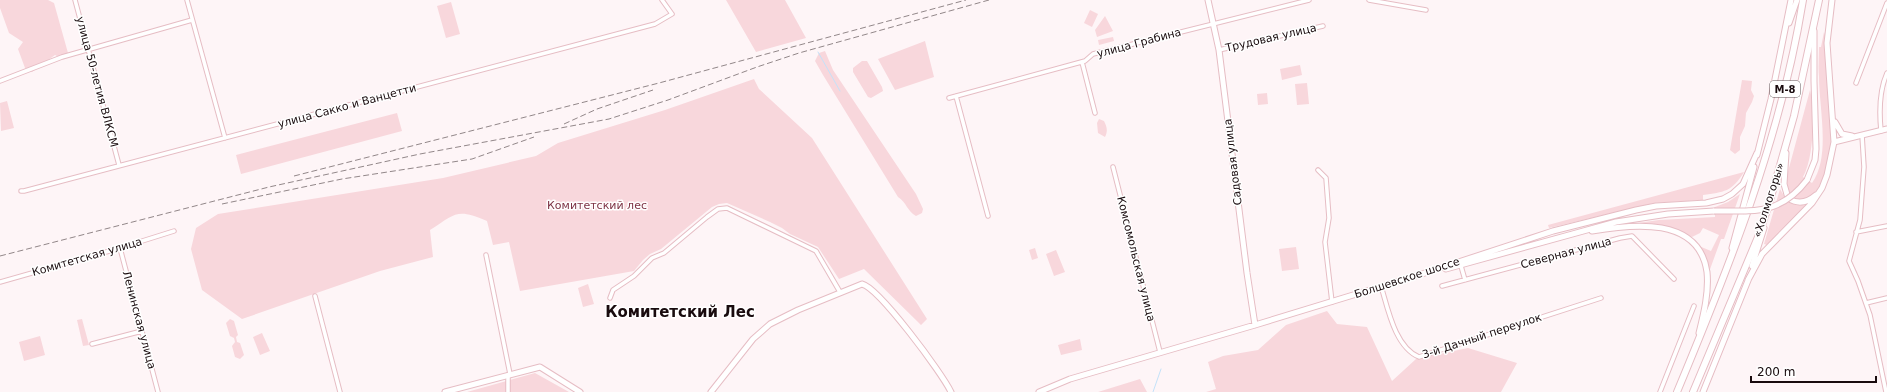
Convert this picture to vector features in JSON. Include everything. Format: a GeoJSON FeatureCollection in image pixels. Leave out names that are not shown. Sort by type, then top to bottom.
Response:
{"type":"FeatureCollection","features":[{"type":"Feature","properties":{"kind":"highway","name":"«Холмогоры»"},"geometry":{"type":"LineString","coordinates":[[1676,392],[1743,228],[1774,132],[1790,68],[1803,0]]}},
{"type":"Feature","properties":{"kind":"highway","name":"«Холмогоры»"},"geometry":{"type":"LineString","coordinates":[[1693,392],[1758,237],[1769,204],[1786,146],[1819,0]]}},
{"type":"Feature","properties":{"kind":"main road","name":"Садовая улица"},"geometry":{"type":"LineString","coordinates":[[1208,0],[1219,50],[1255,325]]}},
{"type":"Feature","properties":{"kind":"main road"},"geometry":{"type":"LineString","coordinates":[[1727,266],[1757,153],[1783,43],[1791,0]]}},
{"type":"Feature","properties":{"kind":"main road"},"geometry":{"type":"LineString","coordinates":[[1783,43],[1797,0]]}},
{"type":"Feature","properties":{"kind":"main road"},"geometry":{"type":"LineString","coordinates":[[1748,280],[1762,254],[1812,203],[1822,188],[1830,166],[1834,142],[1827,43],[1832,0]]}},
{"type":"Feature","properties":{"kind":"main road"},"geometry":{"type":"LineString","coordinates":[[1422,274],[1461,266],[1610,223],[1668,214],[1714,211],[1754,211],[1773,207],[1793,196],[1807,180],[1813,166],[1816,149],[1814,27]]}},
{"type":"Feature","properties":{"kind":"main road"},"geometry":{"type":"LineString","coordinates":[[1833,116],[1838,129],[1842,134],[1848,136],[1860,136]]}},
{"type":"Feature","properties":{"kind":"main road"},"geometry":{"type":"LineString","coordinates":[[1834,142],[1887,129]]}},
{"type":"Feature","properties":{"kind":"main road"},"geometry":{"type":"LineString","coordinates":[[1786,146],[1784,184],[1788,198],[1797,202],[1806,201],[1811,199],[1822,188]]}},
{"type":"Feature","properties":{"kind":"main road","name":"Болшевское шоссе"},"geometry":{"type":"LineString","coordinates":[[1039,392],[1070,379],[1332,302],[1511,244],[1594,220],[1656,206],[1706,203],[1723,199],[1732,194],[1742,184],[1757,153]]}},
{"type":"Feature","properties":{"kind":"main road"},"geometry":{"type":"LineString","coordinates":[[1703,392],[1748,280],[1761,241],[1769,204]]}},
{"type":"Feature","properties":{"kind":"main road"},"geometry":{"type":"LineString","coordinates":[[1563,237],[1601,229],[1639,226],[1670,229],[1686,237],[1699,251],[1707,273],[1705,308],[1696,345]]}},
{"type":"Feature","properties":{"kind":"main road"},"geometry":{"type":"LineString","coordinates":[[711,392],[762,330],[770,324],[798,310],[859,284],[869,287],[924,352],[941,375],[951,392]]}},
{"type":"Feature","properties":{"kind":"main road"},"geometry":{"type":"LineString","coordinates":[[445,392],[538,367],[580,392]]}},
{"type":"Feature","properties":{"kind":"street","name":"улица 50-летия ВЛКСМ"},"geometry":{"type":"LineString","coordinates":[[75,0],[119,165]]}},
{"type":"Feature","properties":{"kind":"street"},"geometry":{"type":"LineString","coordinates":[[187,0],[225,138]]}},
{"type":"Feature","properties":{"kind":"street","name":"улица Сакко и Ванцетти"},"geometry":{"type":"LineString","coordinates":[[21,190],[24,191],[655,24],[672,14],[662,0]]}},
{"type":"Feature","properties":{"kind":"street","name":"улица Грабина"},"geometry":{"type":"LineString","coordinates":[[949,98],[1082,62],[1093,54],[1309,0]]}},
{"type":"Feature","properties":{"kind":"street"},"geometry":{"type":"LineString","coordinates":[[1370,0],[1426,10]]}},
{"type":"Feature","properties":{"kind":"street"},"geometry":{"type":"LineString","coordinates":[[1856,83],[1887,4]]}},
{"type":"Feature","properties":{"kind":"street"},"geometry":{"type":"LineString","coordinates":[[0,81],[62,57],[192,20]]}},
{"type":"Feature","properties":{"kind":"street","name":"Трудовая улица"},"geometry":{"type":"LineString","coordinates":[[1219,50],[1323,26]]}},
{"type":"Feature","properties":{"kind":"street"},"geometry":{"type":"LineString","coordinates":[[1082,62],[1095,113]]}},
{"type":"Feature","properties":{"kind":"street"},"geometry":{"type":"LineString","coordinates":[[1881,131],[1881,91],[1887,72]]}},
{"type":"Feature","properties":{"kind":"street"},"geometry":{"type":"LineString","coordinates":[[956,96],[988,216]]}},
{"type":"Feature","properties":{"kind":"street"},"geometry":{"type":"LineString","coordinates":[[1860,136],[1864,167],[1863,188],[1860,220],[1849,261],[1866,303],[1886,392]]}},
{"type":"Feature","properties":{"kind":"street","name":"Комсомольская улица"},"geometry":{"type":"LineString","coordinates":[[1113,167],[1160,352]]}},
{"type":"Feature","properties":{"kind":"street"},"geometry":{"type":"LineString","coordinates":[[1318,170],[1326,178],[1329,218],[1325,242],[1332,302]]}},
{"type":"Feature","properties":{"kind":"street"},"geometry":{"type":"LineString","coordinates":[[610,298],[613,290],[634,276],[652,258],[664,253],[707,216],[718,209],[727,208],[816,251],[840,292]]}},
{"type":"Feature","properties":{"kind":"street"},"geometry":{"type":"LineString","coordinates":[[1856,232],[1887,226]]}},
{"type":"Feature","properties":{"kind":"street","name":"Комитетская улица"},"geometry":{"type":"LineString","coordinates":[[0,282],[174,231]]}},
{"type":"Feature","properties":{"kind":"street","name":"Северная улица"},"geometry":{"type":"LineString","coordinates":[[1442,286],[1632,236],[1674,279]]}},
{"type":"Feature","properties":{"kind":"street","name":"Ленинская улица"},"geometry":{"type":"LineString","coordinates":[[120,248],[158,392]]}},
{"type":"Feature","properties":{"kind":"street"},"geometry":{"type":"LineString","coordinates":[[486,255],[509,375],[508,392]]}},
{"type":"Feature","properties":{"kind":"street"},"geometry":{"type":"LineString","coordinates":[[1461,266],[1464,280]]}},
{"type":"Feature","properties":{"kind":"street","name":"3-й Дачный переулок"},"geometry":{"type":"LineString","coordinates":[[1382,286],[1391,321],[1400,338],[1414,355],[1419,357],[1601,298]]}},
{"type":"Feature","properties":{"kind":"street"},"geometry":{"type":"LineString","coordinates":[[315,296],[340,392]]}},
{"type":"Feature","properties":{"kind":"street"},"geometry":{"type":"LineString","coordinates":[[1866,303],[1887,298]]}},
{"type":"Feature","properties":{"kind":"street"},"geometry":{"type":"LineString","coordinates":[[1660,392],[1694,306]]}},
{"type":"Feature","properties":{"kind":"street"},"geometry":{"type":"LineString","coordinates":[[92,344],[142,331]]}},
{"type":"Feature","properties":{"kind":"green space"},"geometry":{"type":"Polygon","coordinates":[[[0,0],[48,0],[54,3],[68,53],[66,56],[61,58],[55,55],[32,72],[25,68],[18,49],[23,42],[9,33],[0,8],[0,0]]]}},
{"type":"Feature","properties":{"kind":"green space"},"geometry":{"type":"Polygon","coordinates":[[[726,0],[785,0],[806,38],[756,52],[726,0]]]}},
{"type":"Feature","properties":{"kind":"green space"},"geometry":{"type":"Polygon","coordinates":[[[451,2],[460,34],[446,38],[437,6],[451,2]]]}},
{"type":"Feature","properties":{"kind":"green space"},"geometry":{"type":"Polygon","coordinates":[[[1090,10],[1098,14],[1092,27],[1084,23],[1090,10]]]}},
{"type":"Feature","properties":{"kind":"green space"},"geometry":{"type":"Polygon","coordinates":[[[1105,16],[1113,31],[1097,37],[1095,30],[1105,16]]]}},
{"type":"Feature","properties":{"kind":"green space"},"geometry":{"type":"Polygon","coordinates":[[[1824,32],[1832,126],[1829,158],[1819,187],[1809,197],[1797,199],[1788,193],[1786,179],[1810,90],[1813,110],[1811,147],[1807,169],[1803,177],[1812,183],[1818,172],[1821,160],[1823,132],[1819,89],[1819,47],[1821,47],[1824,32]]]}},
{"type":"Feature","properties":{"kind":"green space"},"geometry":{"type":"Polygon","coordinates":[[[1113,37],[1114,41],[1099,45],[1098,40],[1113,37]]]}},
{"type":"Feature","properties":{"kind":"green space"},"geometry":{"type":"Polygon","coordinates":[[[925,41],[934,77],[895,90],[878,59],[925,41]]]}},
{"type":"Feature","properties":{"kind":"green space"},"geometry":{"type":"Polygon","coordinates":[[[825,51],[833,70],[916,194],[923,209],[922,213],[916,216],[898,197],[823,75],[815,61],[819,53],[825,51]]]}},
{"type":"Feature","properties":{"kind":"green space"},"geometry":{"type":"Polygon","coordinates":[[[862,61],[867,61],[883,91],[871,98],[868,97],[853,72],[853,68],[862,61]]]}},
{"type":"Feature","properties":{"kind":"green space"},"geometry":{"type":"Polygon","coordinates":[[[1300,65],[1302,75],[1282,80],[1280,69],[1300,65]]]}},
{"type":"Feature","properties":{"kind":"green space","name":"Комитетский лес"},"geometry":{"type":"Polygon","coordinates":[[[754,79],[759,89],[812,138],[927,319],[921,325],[864,269],[839,279],[818,247],[790,234],[770,222],[727,203],[712,207],[661,249],[650,254],[634,271],[520,291],[509,242],[493,245],[487,221],[463,214],[452,216],[430,230],[433,257],[380,271],[242,319],[202,290],[191,249],[196,228],[218,214],[443,178],[536,156],[558,143],[665,110],[754,79]]]}},
{"type":"Feature","properties":{"kind":"green space"},"geometry":{"type":"Polygon","coordinates":[[[1742,80],[1752,81],[1751,90],[1754,96],[1746,113],[1745,126],[1740,137],[1740,150],[1735,154],[1730,150],[1742,80]]]}},
{"type":"Feature","properties":{"kind":"green space"},"geometry":{"type":"Polygon","coordinates":[[[1307,83],[1309,104],[1297,105],[1295,84],[1307,83]]]}},
{"type":"Feature","properties":{"kind":"green space"},"geometry":{"type":"Polygon","coordinates":[[[1267,93],[1268,104],[1258,105],[1257,94],[1267,93]]]}},
{"type":"Feature","properties":{"kind":"green space"},"geometry":{"type":"Polygon","coordinates":[[[7,101],[14,128],[1,131],[0,103],[7,101]]]}},
{"type":"Feature","properties":{"kind":"green space"},"geometry":{"type":"Polygon","coordinates":[[[397,113],[402,131],[241,174],[236,155],[397,113]]]}},
{"type":"Feature","properties":{"kind":"green space"},"geometry":{"type":"Polygon","coordinates":[[[1099,119],[1104,121],[1106,125],[1107,131],[1105,137],[1098,133],[1097,123],[1099,119]]]}},
{"type":"Feature","properties":{"kind":"green space"},"geometry":{"type":"Polygon","coordinates":[[[1744,172],[1740,179],[1727,190],[1703,195],[1703,200],[1654,203],[1549,228],[1548,225],[1744,172]]]}},
{"type":"Feature","properties":{"kind":"green space"},"geometry":{"type":"Polygon","coordinates":[[[1780,189],[1786,199],[1808,204],[1767,245],[1764,244],[1780,189]]]}},
{"type":"Feature","properties":{"kind":"green space"},"geometry":{"type":"Polygon","coordinates":[[[1740,194],[1724,239],[1721,239],[1709,272],[1706,258],[1699,246],[1711,251],[1719,235],[1703,228],[1700,233],[1692,237],[1666,226],[1638,223],[1659,220],[1715,217],[1715,207],[1728,202],[1740,194]]]}},
{"type":"Feature","properties":{"kind":"green space"},"geometry":{"type":"Polygon","coordinates":[[[1296,247],[1299,269],[1282,271],[1279,249],[1296,247]]]}},
{"type":"Feature","properties":{"kind":"green space"},"geometry":{"type":"Polygon","coordinates":[[[1035,248],[1038,258],[1032,260],[1029,250],[1035,248]]]}},
{"type":"Feature","properties":{"kind":"green space"},"geometry":{"type":"Polygon","coordinates":[[[1056,250],[1065,272],[1054,276],[1046,254],[1056,250]]]}},
{"type":"Feature","properties":{"kind":"green space"},"geometry":{"type":"Polygon","coordinates":[[[588,284],[594,304],[583,307],[578,288],[588,284]]]}},
{"type":"Feature","properties":{"kind":"green space"},"geometry":{"type":"Polygon","coordinates":[[[1327,311],[1337,324],[1367,327],[1392,381],[1416,359],[1468,348],[1517,363],[1501,392],[1206,392],[1216,389],[1208,362],[1223,356],[1258,350],[1286,325],[1327,311]]]}},
{"type":"Feature","properties":{"kind":"green space"},"geometry":{"type":"Polygon","coordinates":[[[82,319],[89,345],[83,346],[77,320],[82,319]]]}},
{"type":"Feature","properties":{"kind":"green space"},"geometry":{"type":"Polygon","coordinates":[[[230,319],[234,321],[238,335],[236,337],[237,342],[240,343],[244,355],[240,359],[235,357],[232,346],[235,342],[234,338],[230,336],[226,323],[230,319]]]}},
{"type":"Feature","properties":{"kind":"green space"},"geometry":{"type":"Polygon","coordinates":[[[262,333],[270,351],[260,355],[253,337],[262,333]]]}},
{"type":"Feature","properties":{"kind":"green space"},"geometry":{"type":"Polygon","coordinates":[[[40,336],[45,355],[24,361],[19,342],[40,336]]]}},
{"type":"Feature","properties":{"kind":"green space"},"geometry":{"type":"Polygon","coordinates":[[[1080,339],[1082,350],[1061,355],[1058,345],[1080,339]]]}},
{"type":"Feature","properties":{"kind":"green space"},"geometry":{"type":"Polygon","coordinates":[[[535,373],[569,392],[467,392],[535,373]]]}},
{"type":"Feature","properties":{"kind":"green space"},"geometry":{"type":"Polygon","coordinates":[[[1140,379],[1147,392],[1098,392],[1140,379]]]}},
{"type":"Feature","properties":{"kind":"waterway"},"geometry":{"type":"LineString","coordinates":[[818,52],[840,91]]}},
{"type":"Feature","properties":{"kind":"waterway"},"geometry":{"type":"LineString","coordinates":[[1153,392],[1161,369]]}},
{"type":"Feature","properties":{"kind":"railway"},"geometry":{"type":"LineString","coordinates":[[294,176],[659,83],[966,0]]}},
{"type":"Feature","properties":{"kind":"railway"},"geometry":{"type":"LineString","coordinates":[[0,256],[269,187],[420,154],[609,119],[668,100],[799,53],[989,0]]}},
{"type":"Feature","properties":{"kind":"railway"},"geometry":{"type":"LineString","coordinates":[[564,124],[597,109],[653,90]]}},
{"type":"Feature","properties":{"kind":"railway"},"geometry":{"type":"LineString","coordinates":[[222,204],[342,179],[472,159],[534,137]]}},
{"type":"Feature","properties":{"kind":"district","name":"Комитетский Лес"},"geometry":{"type":"Point","coordinates":[680,312]}}]}
